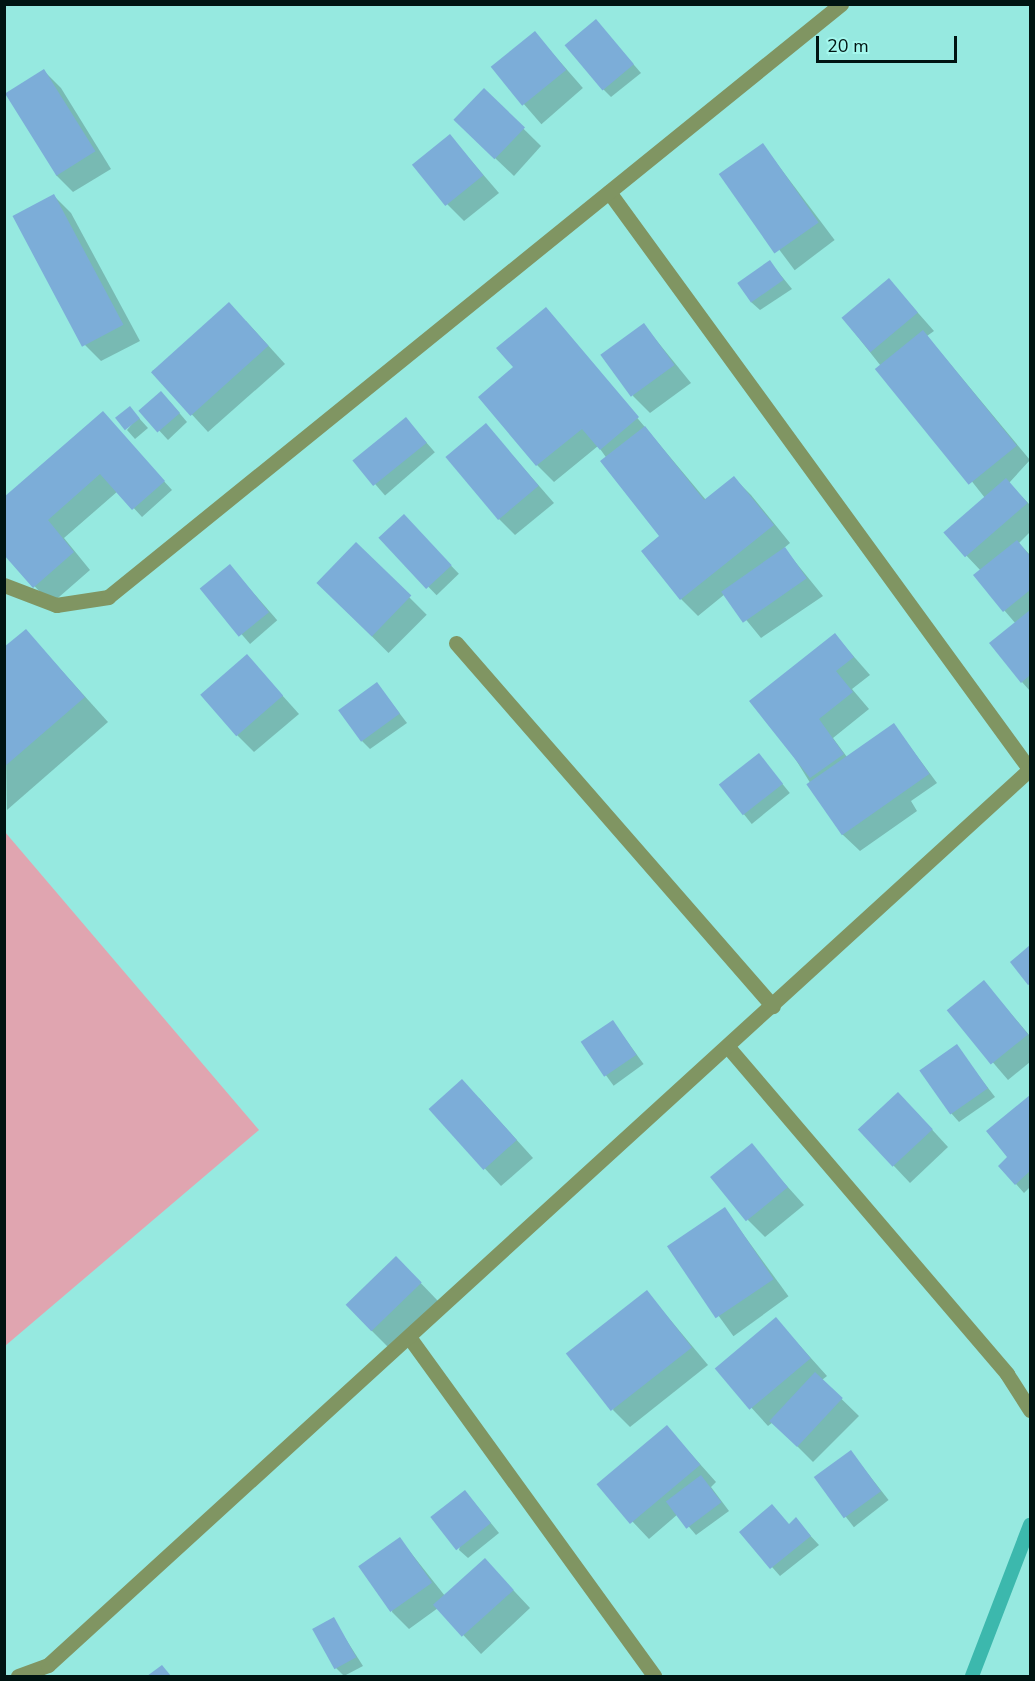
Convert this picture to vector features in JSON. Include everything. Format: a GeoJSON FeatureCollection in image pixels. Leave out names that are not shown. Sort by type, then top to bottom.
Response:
{"type":"FeatureCollection","features":[{"type":"Feature","properties":{"kind":"street"},"geometry":{"type":"LineString","coordinates":[[4,585],[56,605],[108,597],[841,4]]}},
{"type":"Feature","properties":{"kind":"street"},"geometry":{"type":"LineString","coordinates":[[18,1677],[48,1665],[1030,770],[609,192]]}},
{"type":"Feature","properties":{"kind":"street"},"geometry":{"type":"LineString","coordinates":[[456,643],[773,1006]]}},
{"type":"Feature","properties":{"kind":"street"},"geometry":{"type":"LineString","coordinates":[[728,1047],[1007,1374],[1030,1410]]}},
{"type":"Feature","properties":{"kind":"street"},"geometry":{"type":"LineString","coordinates":[[409,1337],[654,1677]]}},
{"type":"Feature","properties":{"kind":"shaded area"},"geometry":{"type":"Polygon","coordinates":[[[5,832],[259,1130],[4,1346],[5,832]]]}},
{"type":"Feature","properties":{"kind":"building"},"geometry":{"type":"Polygon","coordinates":[[[596,19],[634,64],[603,91],[565,45],[596,19]]]}},
{"type":"Feature","properties":{"kind":"building"},"geometry":{"type":"Polygon","coordinates":[[[535,31],[566,70],[522,106],[491,67],[535,31]]]}},
{"type":"Feature","properties":{"kind":"building"},"geometry":{"type":"Polygon","coordinates":[[[44,69],[95,151],[56,176],[5,93],[44,69]]]}},
{"type":"Feature","properties":{"kind":"building"},"geometry":{"type":"Polygon","coordinates":[[[484,88],[525,128],[494,159],[453,120],[484,88]]]}},
{"type":"Feature","properties":{"kind":"building"},"geometry":{"type":"Polygon","coordinates":[[[450,134],[483,175],[445,206],[412,165],[450,134]]]}},
{"type":"Feature","properties":{"kind":"building"},"geometry":{"type":"Polygon","coordinates":[[[763,143],[819,222],[774,253],[719,174],[763,143]]]}},
{"type":"Feature","properties":{"kind":"building"},"geometry":{"type":"Polygon","coordinates":[[[54,194],[123,325],[82,347],[13,216],[54,194]]]}},
{"type":"Feature","properties":{"kind":"building"},"geometry":{"type":"Polygon","coordinates":[[[770,260],[784,280],[751,303],[737,283],[770,260]]]}},
{"type":"Feature","properties":{"kind":"building"},"geometry":{"type":"Polygon","coordinates":[[[889,278],[918,312],[870,352],[842,318],[889,278]]]}},
{"type":"Feature","properties":{"kind":"building"},"geometry":{"type":"Polygon","coordinates":[[[229,302],[268,346],[190,416],[151,372],[229,302]]]}},
{"type":"Feature","properties":{"kind":"building"},"geometry":{"type":"Polygon","coordinates":[[[546,307],[639,417],[600,450],[582,429],[536,466],[478,397],[513,367],[496,348],[546,307]]]}},
{"type":"Feature","properties":{"kind":"building"},"geometry":{"type":"Polygon","coordinates":[[[644,323],[675,365],[631,397],[600,355],[644,323]]]}},
{"type":"Feature","properties":{"kind":"building"},"geometry":{"type":"Polygon","coordinates":[[[923,330],[1017,446],[969,485],[875,369],[923,330]]]}},
{"type":"Feature","properties":{"kind":"building"},"geometry":{"type":"Polygon","coordinates":[[[161,391],[180,413],[157,433],[138,411],[161,391]]]}},
{"type":"Feature","properties":{"kind":"building"},"geometry":{"type":"Polygon","coordinates":[[[130,406],[140,419],[125,430],[115,418],[130,406]]]}},
{"type":"Feature","properties":{"kind":"building"},"geometry":{"type":"Polygon","coordinates":[[[103,411],[165,481],[132,510],[100,474],[48,520],[74,552],[33,588],[4,555],[4,497],[103,411]]]}},
{"type":"Feature","properties":{"kind":"building"},"geometry":{"type":"Polygon","coordinates":[[[406,417],[427,443],[373,486],[352,460],[406,417]]]}},
{"type":"Feature","properties":{"kind":"building"},"geometry":{"type":"Polygon","coordinates":[[[486,423],[539,486],[498,520],[445,457],[486,423]]]}},
{"type":"Feature","properties":{"kind":"building"},"geometry":{"type":"Polygon","coordinates":[[[645,426],[704,500],[734,476],[774,525],[680,600],[641,551],[659,536],[600,461],[645,426]]]}},
{"type":"Feature","properties":{"kind":"building"},"geometry":{"type":"Polygon","coordinates":[[[1006,478],[1028,503],[965,557],[943,532],[1006,478]]]}},
{"type":"Feature","properties":{"kind":"building"},"geometry":{"type":"Polygon","coordinates":[[[404,514],[452,565],[426,589],[378,538],[404,514]]]}},
{"type":"Feature","properties":{"kind":"building"},"geometry":{"type":"Polygon","coordinates":[[[1017,540],[1030,556],[1030,590],[1003,612],[973,575],[1017,540]]]}},
{"type":"Feature","properties":{"kind":"building"},"geometry":{"type":"Polygon","coordinates":[[[356,542],[411,595],[372,636],[316,583],[356,542]]]}},
{"type":"Feature","properties":{"kind":"building"},"geometry":{"type":"Polygon","coordinates":[[[785,547],[807,578],[743,623],[721,592],[785,547]]]}},
{"type":"Feature","properties":{"kind":"building"},"geometry":{"type":"Polygon","coordinates":[[[230,564],[269,612],[239,637],[200,589],[230,564]]]}},
{"type":"Feature","properties":{"kind":"building"},"geometry":{"type":"Polygon","coordinates":[[[1030,610],[1030,675],[1021,683],[989,643],[1030,610]]]}},
{"type":"Feature","properties":{"kind":"building"},"geometry":{"type":"Polygon","coordinates":[[[26,629],[85,697],[4,767],[4,647],[26,629]]]}},
{"type":"Feature","properties":{"kind":"building"},"geometry":{"type":"Polygon","coordinates":[[[835,633],[854,657],[836,671],[853,692],[819,719],[844,754],[810,778],[749,701],[835,633]]]}},
{"type":"Feature","properties":{"kind":"building"},"geometry":{"type":"Polygon","coordinates":[[[247,654],[283,696],[236,736],[200,695],[247,654]]]}},
{"type":"Feature","properties":{"kind":"building"},"geometry":{"type":"Polygon","coordinates":[[[377,682],[400,714],[361,742],[338,710],[377,682]]]}},
{"type":"Feature","properties":{"kind":"building"},"geometry":{"type":"Polygon","coordinates":[[[894,723],[930,774],[842,835],[806,784],[894,723]]]}},
{"type":"Feature","properties":{"kind":"building"},"geometry":{"type":"Polygon","coordinates":[[[759,753],[783,784],[743,815],[719,784],[759,753]]]}},
{"type":"Feature","properties":{"kind":"building"},"geometry":{"type":"Polygon","coordinates":[[[1030,945],[1030,984],[1028,985],[1010,962],[1030,945]]]}},
{"type":"Feature","properties":{"kind":"building"},"geometry":{"type":"Polygon","coordinates":[[[984,980],[1028,1034],[991,1065],[947,1010],[984,980]]]}},
{"type":"Feature","properties":{"kind":"building"},"geometry":{"type":"Polygon","coordinates":[[[613,1020],[636,1055],[604,1077],[581,1042],[613,1020]]]}},
{"type":"Feature","properties":{"kind":"building"},"geometry":{"type":"Polygon","coordinates":[[[957,1044],[988,1088],[950,1115],[919,1070],[957,1044]]]}},
{"type":"Feature","properties":{"kind":"building"},"geometry":{"type":"Polygon","coordinates":[[[462,1079],[517,1140],[483,1170],[429,1109],[462,1079]]]}},
{"type":"Feature","properties":{"kind":"building"},"geometry":{"type":"Polygon","coordinates":[[[898,1092],[933,1129],[893,1167],[858,1130],[898,1092]]]}},
{"type":"Feature","properties":{"kind":"building"},"geometry":{"type":"Polygon","coordinates":[[[1030,1095],[1030,1171],[1015,1185],[998,1166],[1007,1157],[986,1131],[1030,1095]]]}},
{"type":"Feature","properties":{"kind":"building"},"geometry":{"type":"Polygon","coordinates":[[[752,1143],[788,1187],[746,1221],[710,1177],[752,1143]]]}},
{"type":"Feature","properties":{"kind":"building"},"geometry":{"type":"Polygon","coordinates":[[[725,1207],[774,1279],[716,1318],[667,1246],[725,1207]]]}},
{"type":"Feature","properties":{"kind":"building"},"geometry":{"type":"Polygon","coordinates":[[[396,1256],[422,1283],[371,1331],[346,1305],[396,1256]]]}},
{"type":"Feature","properties":{"kind":"building"},"geometry":{"type":"Polygon","coordinates":[[[647,1290],[692,1348],[611,1411],[566,1353],[647,1290]]]}},
{"type":"Feature","properties":{"kind":"building"},"geometry":{"type":"Polygon","coordinates":[[[776,1317],[811,1358],[749,1410],[715,1368],[776,1317]]]}},
{"type":"Feature","properties":{"kind":"building"},"geometry":{"type":"Polygon","coordinates":[[[815,1372],[843,1398],[797,1447],[769,1421],[815,1372]]]}},
{"type":"Feature","properties":{"kind":"building"},"geometry":{"type":"Polygon","coordinates":[[[667,1425],[700,1465],[630,1524],[597,1484],[667,1425]]]}},
{"type":"Feature","properties":{"kind":"building"},"geometry":{"type":"Polygon","coordinates":[[[851,1450],[881,1491],[844,1518],[814,1477],[851,1450]]]}},
{"type":"Feature","properties":{"kind":"building"},"geometry":{"type":"Polygon","coordinates":[[[701,1475],[721,1502],[686,1529],[666,1501],[701,1475]]]}},
{"type":"Feature","properties":{"kind":"building"},"geometry":{"type":"Polygon","coordinates":[[[465,1490],[491,1523],[456,1550],[430,1517],[465,1490]]]}},
{"type":"Feature","properties":{"kind":"building"},"geometry":{"type":"Polygon","coordinates":[[[772,1504],[789,1524],[796,1517],[811,1536],[770,1569],[739,1532],[772,1504]]]}},
{"type":"Feature","properties":{"kind":"building"},"geometry":{"type":"Polygon","coordinates":[[[400,1537],[432,1583],[390,1612],[358,1566],[400,1537]]]}},
{"type":"Feature","properties":{"kind":"building"},"geometry":{"type":"Polygon","coordinates":[[[485,1558],[514,1590],[462,1637],[433,1605],[485,1558]]]}},
{"type":"Feature","properties":{"kind":"building"},"geometry":{"type":"Polygon","coordinates":[[[334,1617],[356,1657],[334,1669],[312,1629],[334,1617]]]}},
{"type":"Feature","properties":{"kind":"building"},"geometry":{"type":"Polygon","coordinates":[[[162,1665],[171,1676],[147,1676],[162,1665]]]}},
{"type":"Feature","properties":{"kind":"waterway"},"geometry":{"type":"LineString","coordinates":[[972,1676],[1030,1525]]}}]}
